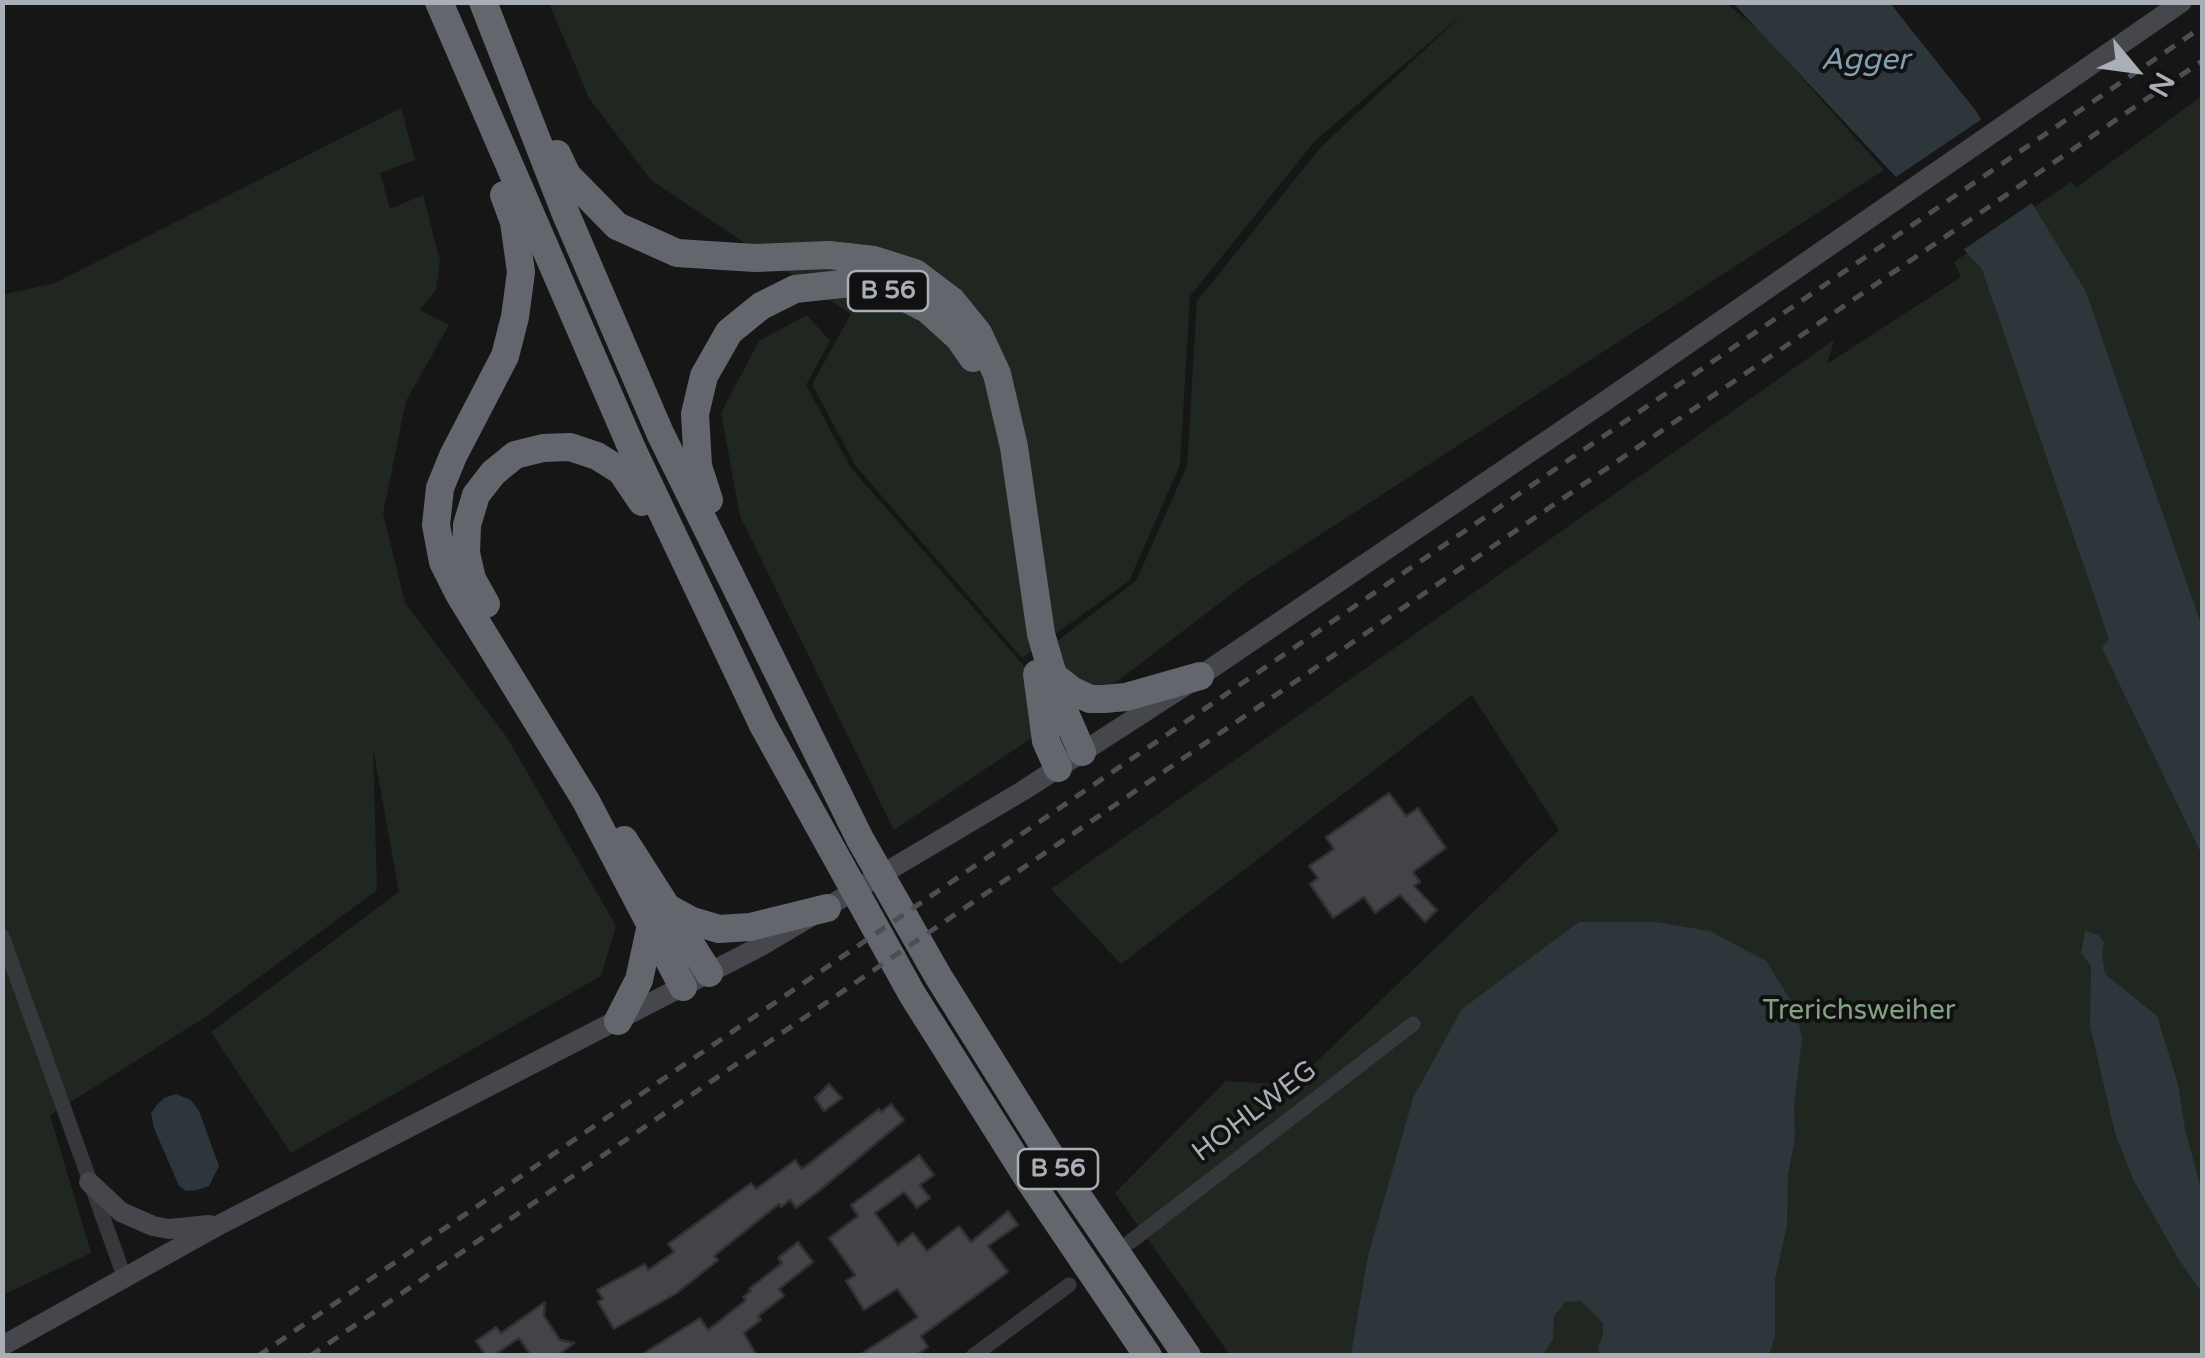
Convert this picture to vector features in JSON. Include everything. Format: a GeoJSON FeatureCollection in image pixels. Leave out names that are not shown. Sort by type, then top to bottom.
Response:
{"type":"FeatureCollection","features":[{"type":"Feature","properties":{"kind":"highway","name":"B 56"},"geometry":{"type":"LineString","coordinates":[[439,2],[625,433],[763,726],[912,994],[1028,1180],[1148,1356]]}},
{"type":"Feature","properties":{"kind":"highway","name":"B 56"},"geometry":{"type":"LineString","coordinates":[[482,2],[645,399],[860,839],[938,976],[1050,1157],[1187,1356]]}},
{"type":"Feature","properties":{"kind":"highway"},"geometry":{"type":"LineString","coordinates":[[502,47],[530,91],[567,175],[617,226],[677,253],[755,258],[830,255],[874,260],[915,273],[952,301],[978,333],[997,374],[1014,448],[1041,634],[1051,674],[1082,752]]}},
{"type":"Feature","properties":{"kind":"highway"},"geometry":{"type":"LineString","coordinates":[[470,79],[480,131],[514,222],[521,272],[516,317],[505,356],[440,488],[436,525],[443,562],[458,594],[660,917],[710,974]]}},
{"type":"Feature","properties":{"kind":"highway","name":"B 56"},"geometry":{"type":"LineString","coordinates":[[738,592],[698,466],[695,414],[704,376],[729,332],[761,306],[795,289],[851,283],[894,292],[927,309],[959,338],[976,362],[1002,441],[1046,741],[1058,768]]}},
{"type":"Feature","properties":{"kind":"highway"},"geometry":{"type":"LineString","coordinates":[[683,987],[660,917],[472,579],[466,553],[466,524],[476,495],[493,473],[516,455],[543,448],[570,448],[597,456],[621,471],[636,490],[666,553],[698,586]]}},
{"type":"Feature","properties":{"kind":"highway"},"geometry":{"type":"LineString","coordinates":[[1051,674],[1073,691],[1104,700],[1200,676]]}},
{"type":"Feature","properties":{"kind":"highway"},"geometry":{"type":"LineString","coordinates":[[660,917],[719,929],[750,927],[827,908]]}},
{"type":"Feature","properties":{"kind":"highway"},"geometry":{"type":"LineString","coordinates":[[618,1021],[639,980],[660,917]]}},
{"type":"Feature","properties":{"kind":"main road"},"geometry":{"type":"LineString","coordinates":[[2,1346],[220,1224],[710,974],[1058,768],[1200,676],[1794,272],[2182,2]]}},
{"type":"Feature","properties":{"kind":"main road"},"geometry":{"type":"LineString","coordinates":[[90,1182],[121,1212],[153,1226],[169,1229],[220,1224]]}},
{"type":"Feature","properties":{"kind":"street"},"geometry":{"type":"LineString","coordinates":[[2,936],[124,1276]]}},
{"type":"Feature","properties":{"kind":"street","name":"HOHLWEG"},"geometry":{"type":"LineString","coordinates":[[1130,1242],[1413,1024]]}},
{"type":"Feature","properties":{"kind":"street"},"geometry":{"type":"LineString","coordinates":[[973,1356],[1070,1285]]}},
{"type":"Feature","properties":{"kind":"green space"},"geometry":{"type":"Polygon","coordinates":[[[549,3],[1726,3],[1762,33],[1884,170],[1250,580],[1120,679],[894,830],[740,516],[721,413],[759,341],[807,315],[830,341],[806,385],[851,468],[1024,666],[1136,581],[1187,466],[1197,301],[1321,147],[1465,12],[1315,141],[1190,296],[1180,465],[1129,581],[1022,658],[855,465],[812,384],[851,314],[651,180],[589,98],[549,3]]]}},
{"type":"Feature","properties":{"kind":"green space","name":"Trerichsweiher"},"geometry":{"type":"Polygon","coordinates":[[[2202,96],[2202,1355],[1230,1355],[1115,1193],[1226,1081],[1292,1085],[1559,830],[1472,695],[1121,964],[1051,889],[1834,340],[1827,364],[1961,277],[1954,262],[2071,182],[2077,187],[2202,96]]]}},
{"type":"Feature","properties":{"kind":"green space"},"geometry":{"type":"Polygon","coordinates":[[[401,108],[415,160],[380,173],[390,209],[423,195],[440,261],[436,290],[420,310],[449,325],[406,401],[383,513],[405,603],[506,736],[616,926],[601,976],[291,1153],[211,1032],[399,892],[373,748],[377,890],[207,1016],[50,1115],[91,1253],[3,1295],[2,295],[55,283],[401,108]]]}},
{"type":"Feature","properties":{"kind":"water","name":"Agger"},"geometry":{"type":"Polygon","coordinates":[[[1733,3],[1890,3],[1976,111],[2086,292],[2202,627],[2202,855],[2102,648],[2109,639],[1982,269],[1733,3]]]}},
{"type":"Feature","properties":{"kind":"water","name":"Trerichsweiher"},"geometry":{"type":"Polygon","coordinates":[[[1579,922],[1655,922],[1710,931],[1766,961],[1796,1009],[1802,1039],[1794,1105],[1795,1138],[1788,1174],[1787,1225],[1775,1279],[1775,1336],[1769,1355],[1600,1355],[1603,1323],[1581,1301],[1565,1302],[1554,1316],[1553,1339],[1543,1355],[1351,1355],[1368,1256],[1413,1098],[1462,1009],[1579,922]]]}},
{"type":"Feature","properties":{"kind":"water"},"geometry":{"type":"Polygon","coordinates":[[[2085,931],[2099,935],[2104,943],[2105,974],[2157,1016],[2178,1084],[2202,1193],[2202,1293],[2133,1179],[2115,1133],[2090,1026],[2091,966],[2081,953],[2085,931]]]}},
{"type":"Feature","properties":{"kind":"water"},"geometry":{"type":"Polygon","coordinates":[[[176,1094],[191,1100],[199,1111],[219,1166],[209,1186],[197,1190],[186,1191],[179,1186],[154,1128],[151,1113],[164,1098],[176,1094]]]}},
{"type":"Feature","properties":{"kind":"pier"},"geometry":{"type":"Polygon","coordinates":[[[1985,117],[2035,201],[1960,252],[1893,179],[1985,117]]]}},
{"type":"Feature","properties":{"kind":"building"},"geometry":{"type":"Polygon","coordinates":[[[1389,793],[1406,816],[1418,808],[1446,848],[1413,872],[1420,882],[1414,886],[1437,910],[1425,922],[1400,895],[1375,913],[1364,897],[1333,918],[1310,884],[1318,878],[1309,866],[1334,849],[1326,837],[1389,793]]]}},
{"type":"Feature","properties":{"kind":"building"},"geometry":{"type":"Polygon","coordinates":[[[829,1084],[842,1098],[824,1111],[815,1098],[829,1084]]]}},
{"type":"Feature","properties":{"kind":"building"},"geometry":{"type":"Polygon","coordinates":[[[891,1104],[904,1120],[819,1191],[796,1208],[790,1200],[781,1207],[779,1204],[714,1256],[718,1260],[677,1293],[614,1329],[598,1302],[603,1299],[597,1290],[645,1264],[648,1270],[674,1252],[668,1244],[751,1183],[756,1189],[795,1160],[802,1169],[879,1109],[881,1112],[891,1104]]]}},
{"type":"Feature","properties":{"kind":"building"},"geometry":{"type":"Polygon","coordinates":[[[919,1155],[934,1175],[920,1185],[930,1198],[917,1208],[904,1192],[875,1213],[898,1245],[913,1233],[927,1251],[959,1226],[971,1242],[1008,1211],[1018,1225],[988,1246],[1008,1272],[921,1336],[928,1347],[915,1356],[858,1356],[918,1317],[897,1289],[864,1310],[846,1281],[855,1275],[829,1238],[858,1216],[851,1205],[919,1155]]]}},
{"type":"Feature","properties":{"kind":"building"},"geometry":{"type":"Polygon","coordinates":[[[798,1242],[813,1262],[779,1289],[784,1296],[744,1333],[757,1356],[639,1356],[700,1318],[708,1330],[746,1300],[743,1297],[749,1289],[782,1263],[778,1258],[798,1242]]]}},
{"type":"Feature","properties":{"kind":"building"},"geometry":{"type":"Polygon","coordinates":[[[545,1302],[544,1316],[560,1340],[574,1343],[557,1356],[531,1356],[519,1338],[493,1356],[486,1356],[476,1341],[496,1327],[501,1333],[545,1302]]]}},
{"type":"Feature","properties":{"kind":"railway"},"geometry":{"type":"LineString","coordinates":[[258,1356],[2202,27]]}},
{"type":"Feature","properties":{"kind":"railway"},"geometry":{"type":"LineString","coordinates":[[310,1356],[2202,61]]}}]}
